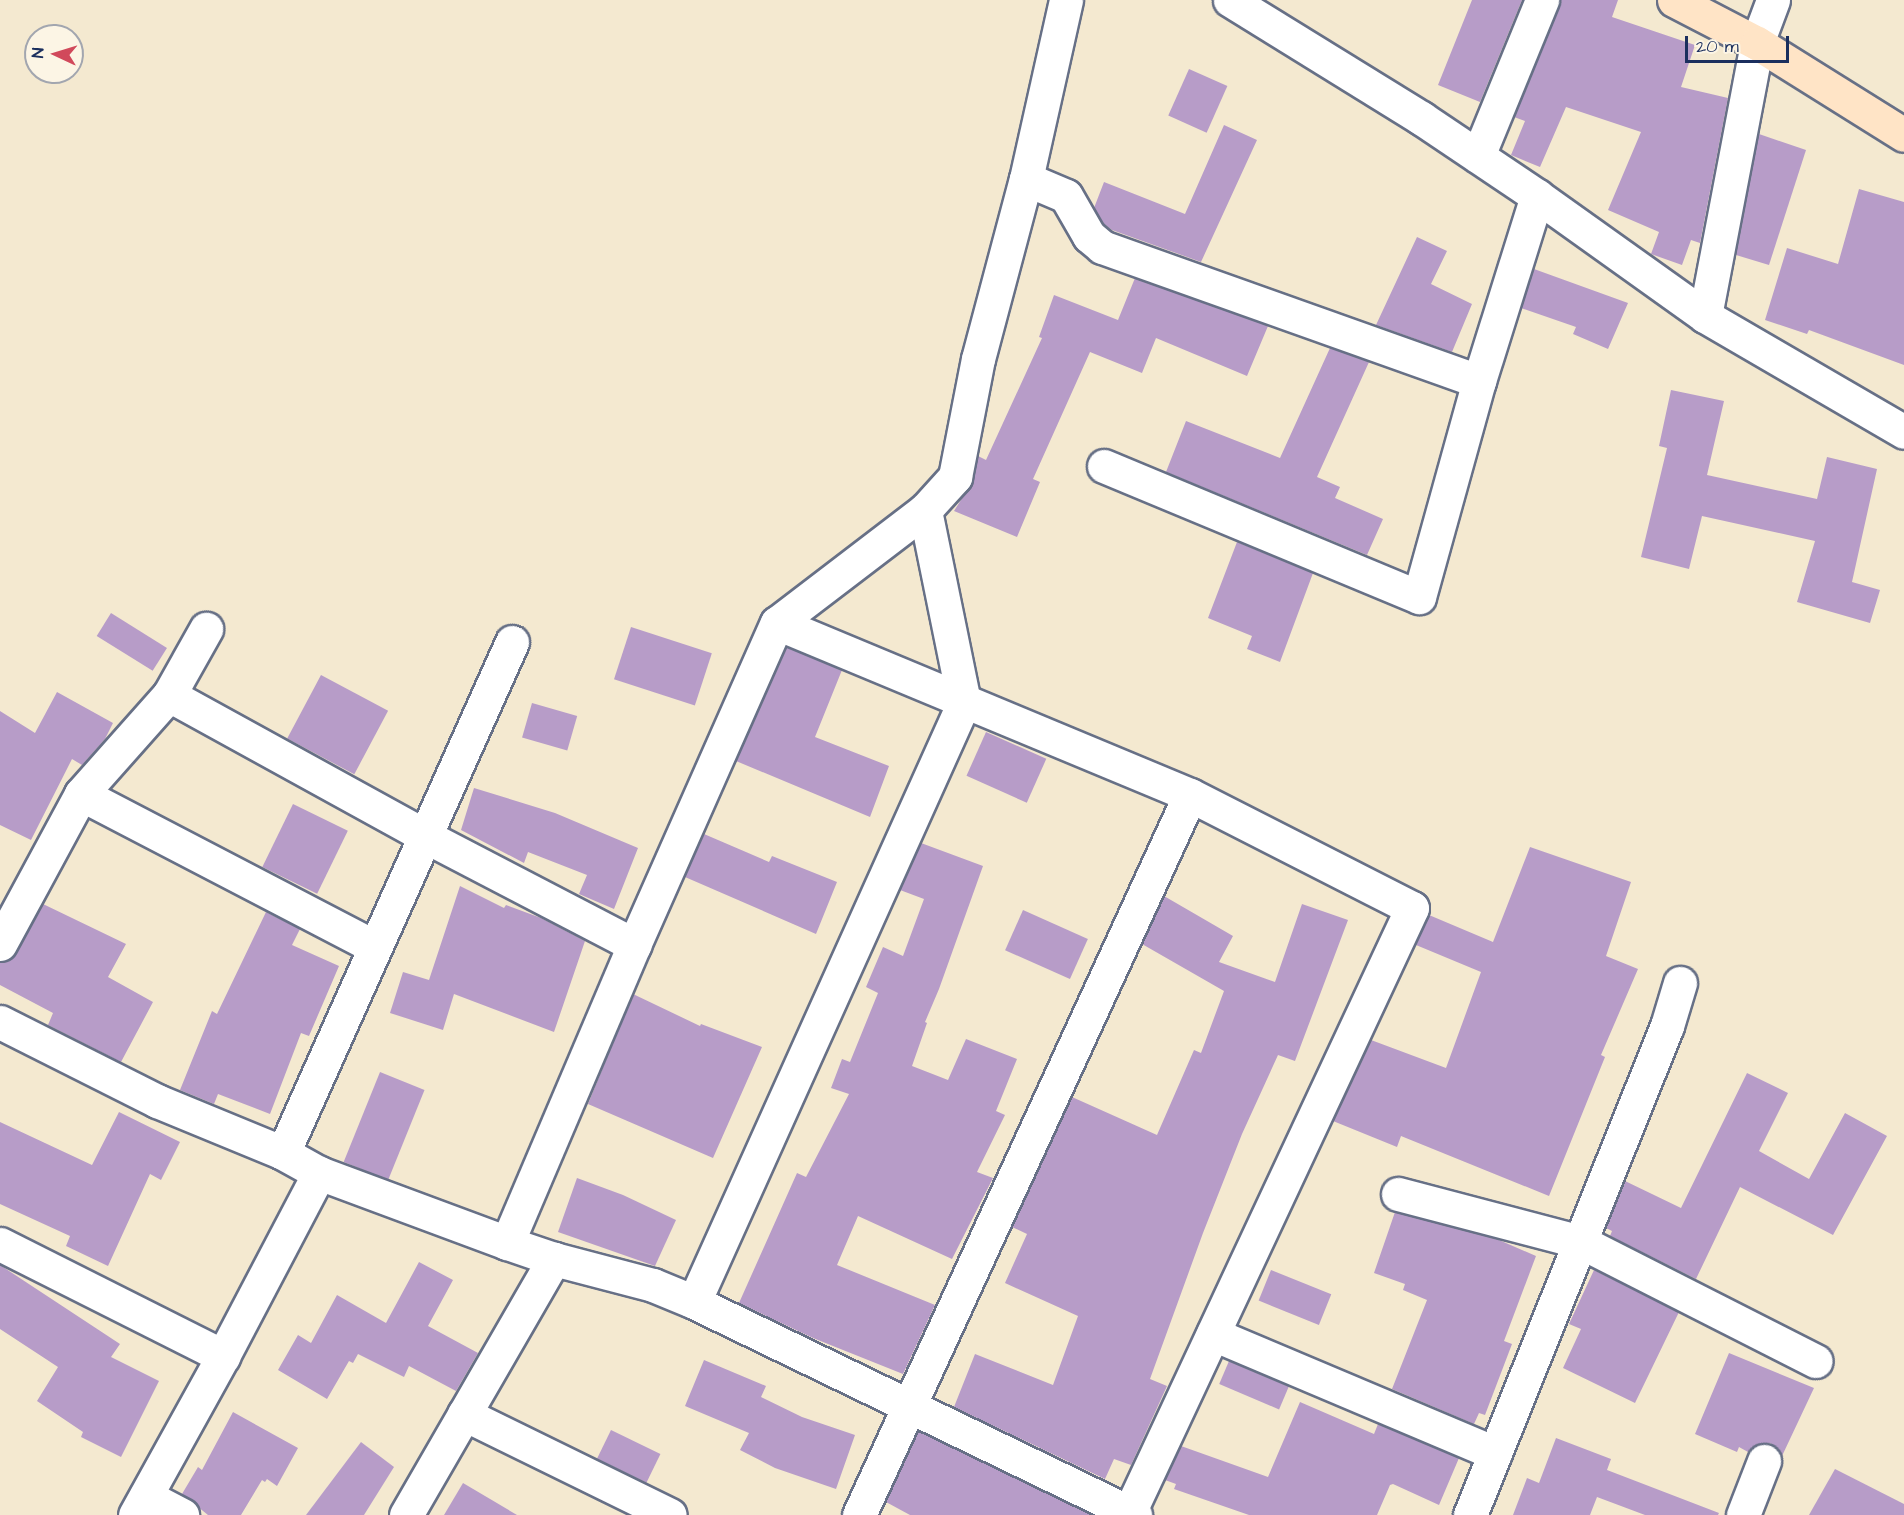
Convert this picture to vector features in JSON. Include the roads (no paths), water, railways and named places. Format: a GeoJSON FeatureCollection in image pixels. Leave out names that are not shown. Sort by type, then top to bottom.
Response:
{"type":"FeatureCollection","features":[{"type":"Feature","properties":{"kind":"street"},"geometry":{"type":"LineString","coordinates":[[507,1243],[634,945],[777,623],[925,510],[955,477],[978,359],[1026,179],[1066,0]]}},
{"type":"Feature","properties":{"kind":"street"},"geometry":{"type":"LineString","coordinates":[[1230,0],[1421,118],[1537,196],[1705,316],[1904,432]]}},
{"type":"Feature","properties":{"kind":"street"},"geometry":{"type":"LineString","coordinates":[[1478,156],[1542,0]]}},
{"type":"Feature","properties":{"kind":"street"},"geometry":{"type":"LineString","coordinates":[[1674,0],[1757,43],[1904,135]]}},
{"type":"Feature","properties":{"kind":"street"},"geometry":{"type":"LineString","coordinates":[[1705,316],[1757,43],[1773,0]]}},
{"type":"Feature","properties":{"kind":"street"},"geometry":{"type":"LineString","coordinates":[[1026,179],[1066,196],[1089,236],[1102,247],[1479,381]]}},
{"type":"Feature","properties":{"kind":"street"},"geometry":{"type":"LineString","coordinates":[[1104,466],[1419,597],[1479,381],[1537,196]]}},
{"type":"Feature","properties":{"kind":"street"},"geometry":{"type":"LineString","coordinates":[[694,1302],[964,702],[925,510]]}},
{"type":"Feature","properties":{"kind":"street"},"geometry":{"type":"LineString","coordinates":[[0,1022],[157,1101],[283,1153],[319,1173],[507,1243],[554,1259],[653,1285],[694,1302],[1131,1514],[1412,908],[1190,795],[777,623]]}},
{"type":"Feature","properties":{"kind":"street"},"geometry":{"type":"LineString","coordinates":[[0,944],[81,794],[168,695],[206,629]]}},
{"type":"Feature","properties":{"kind":"street"},"geometry":{"type":"LineString","coordinates":[[283,1153],[512,642]]}},
{"type":"Feature","properties":{"kind":"street"},"geometry":{"type":"LineString","coordinates":[[168,695],[425,837],[634,945]]}},
{"type":"Feature","properties":{"kind":"street"},"geometry":{"type":"LineString","coordinates":[[81,794],[375,947]]}},
{"type":"Feature","properties":{"kind":"street"},"geometry":{"type":"LineString","coordinates":[[859,1515],[1190,795]]}},
{"type":"Feature","properties":{"kind":"street"},"geometry":{"type":"LineString","coordinates":[[1470,1515],[1667,1026],[1680,983]]}},
{"type":"Feature","properties":{"kind":"street"},"geometry":{"type":"LineString","coordinates":[[182,1515],[141,1505],[223,1356],[319,1173]]}},
{"type":"Feature","properties":{"kind":"street"},"geometry":{"type":"LineString","coordinates":[[1398,1194],[1581,1242],[1816,1361]]}},
{"type":"Feature","properties":{"kind":"street"},"geometry":{"type":"LineString","coordinates":[[0,1244],[223,1356]]}},
{"type":"Feature","properties":{"kind":"street"},"geometry":{"type":"LineString","coordinates":[[406,1515],[554,1259]]}},
{"type":"Feature","properties":{"kind":"street"},"geometry":{"type":"LineString","coordinates":[[1213,1334],[1495,1453]]}},
{"type":"Feature","properties":{"kind":"street"},"geometry":{"type":"LineString","coordinates":[[464,1414],[670,1515]]}},
{"type":"Feature","properties":{"kind":"street"},"geometry":{"type":"LineString","coordinates":[[1743,1515],[1764,1461]]}}]}
